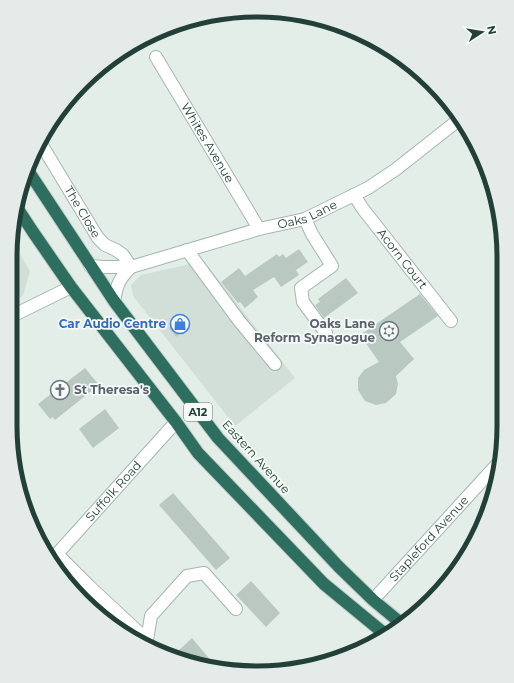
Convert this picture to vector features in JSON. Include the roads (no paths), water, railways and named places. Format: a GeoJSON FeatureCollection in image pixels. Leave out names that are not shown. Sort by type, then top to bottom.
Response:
{"type":"FeatureCollection","features":[{"type":"Feature","properties":{"kind":"highway","name":"Eastern Avenue"},"geometry":{"type":"LineString","coordinates":[[31,176],[114,301],[218,438],[340,568],[373,600],[397,620]]}},
{"type":"Feature","properties":{"kind":"highway","name":"A12"},"geometry":{"type":"LineString","coordinates":[[21,214],[71,287],[176,422],[198,453],[324,584],[381,631]]}},
{"type":"Feature","properties":{"kind":"street","name":"Whites Avenue"},"geometry":{"type":"LineString","coordinates":[[156,57],[259,229]]}},
{"type":"Feature","properties":{"kind":"street","name":"Oaks Lane"},"geometry":{"type":"LineString","coordinates":[[90,266],[104,268],[131,267],[259,229],[305,219],[368,188],[395,170],[456,122]]}},
{"type":"Feature","properties":{"kind":"street","name":"The Close"},"geometry":{"type":"LineString","coordinates":[[44,148],[98,238],[105,245],[123,255],[131,267]]}},
{"type":"Feature","properties":{"kind":"street","name":"Acorn Court"},"geometry":{"type":"LineString","coordinates":[[354,195],[363,209],[451,320]]}},
{"type":"Feature","properties":{"kind":"street"},"geometry":{"type":"LineString","coordinates":[[305,219],[312,234],[332,266],[301,288],[303,302],[326,333]]}},
{"type":"Feature","properties":{"kind":"street"},"geometry":{"type":"LineString","coordinates":[[187,250],[240,322],[275,364]]}},
{"type":"Feature","properties":{"kind":"street"},"geometry":{"type":"LineString","coordinates":[[114,301],[116,288],[122,276],[131,267]]}},
{"type":"Feature","properties":{"kind":"street"},"geometry":{"type":"LineString","coordinates":[[17,314],[71,287]]}},
{"type":"Feature","properties":{"kind":"street","name":"Suffolk Road"},"geometry":{"type":"LineString","coordinates":[[54,554],[176,422]]}},
{"type":"Feature","properties":{"kind":"street","name":"Stapleford Avenue"},"geometry":{"type":"LineString","coordinates":[[373,600],[493,469]]}},
{"type":"Feature","properties":{"kind":"street"},"geometry":{"type":"LineString","coordinates":[[56,558],[89,586],[139,635]]}},
{"type":"Feature","properties":{"kind":"street"},"geometry":{"type":"LineString","coordinates":[[148,639],[151,616],[188,576],[204,573],[236,609]]}},
{"type":"Feature","properties":{"kind":"place","name":"Car Audio Centre"},"geometry":{"type":"Point","coordinates":[180,324]}},
{"type":"Feature","properties":{"kind":"place","name":"Oaks Lane Reform Synagogue"},"geometry":{"type":"Point","coordinates":[389,331]}},
{"type":"Feature","properties":{"kind":"place","name":"St Theresa's"},"geometry":{"type":"Point","coordinates":[60,390]}}]}
